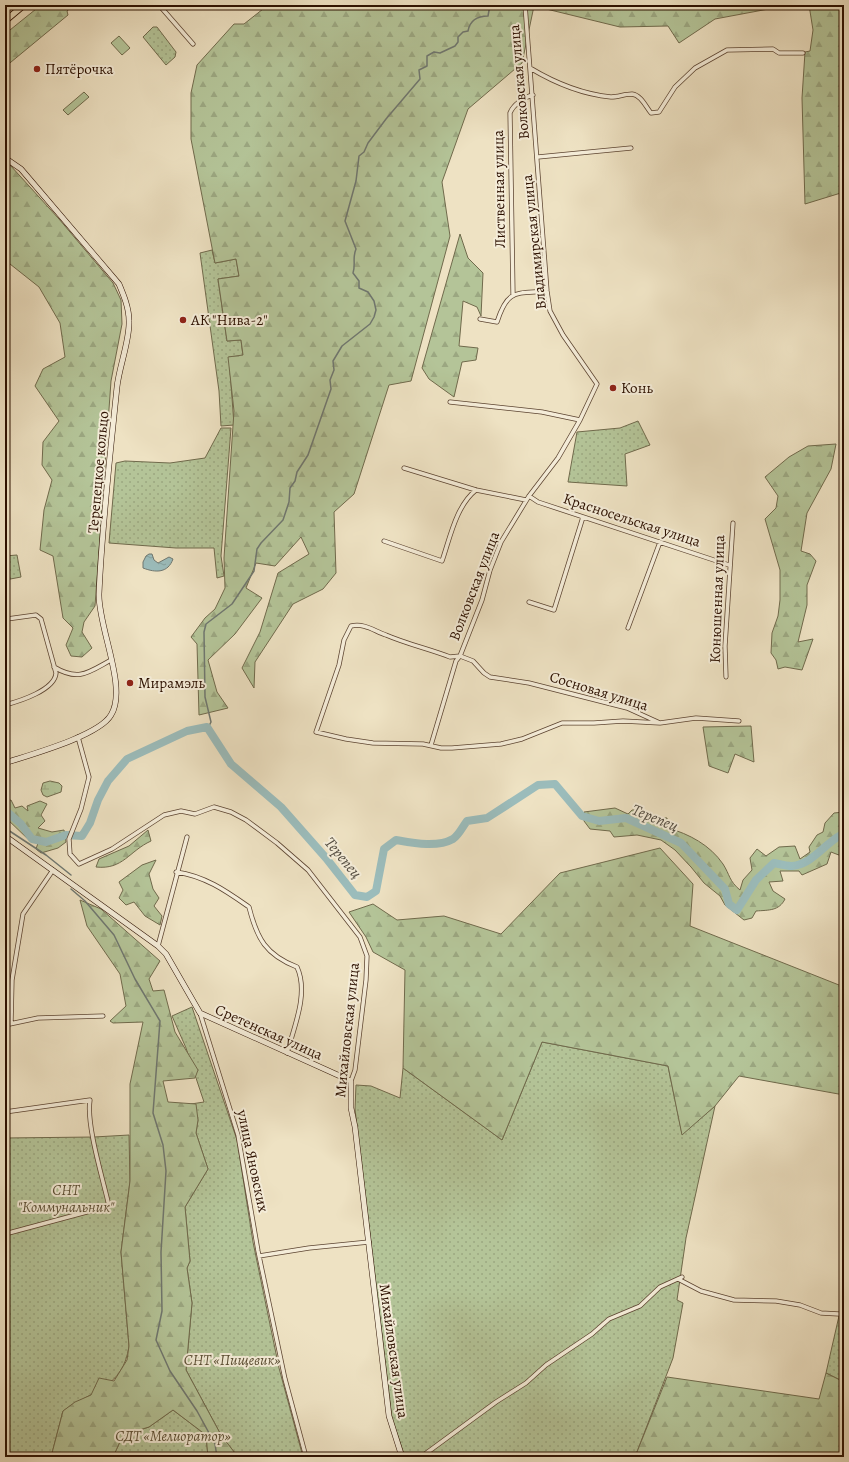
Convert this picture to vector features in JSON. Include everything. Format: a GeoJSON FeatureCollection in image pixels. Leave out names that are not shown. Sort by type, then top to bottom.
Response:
{"type":"FeatureCollection","features":[{"type":"Feature","properties":{"kind":"main road"},"geometry":{"type":"LineString","coordinates":[[5,21],[24,5]]}},
{"type":"Feature","properties":{"kind":"street"},"geometry":{"type":"LineString","coordinates":[[160,5],[193,44]]}},
{"type":"Feature","properties":{"kind":"street","name":"Волковская улица"},"geometry":{"type":"LineString","coordinates":[[525,5],[538,157]]}},
{"type":"Feature","properties":{"kind":"street"},"geometry":{"type":"LineString","coordinates":[[530,68],[566,87],[592,94],[613,97],[632,94],[640,98],[651,113],[659,112],[675,88],[695,68],[727,50],[773,49],[779,53],[803,53]]}},
{"type":"Feature","properties":{"kind":"street","name":"Лиственная улица"},"geometry":{"type":"LineString","coordinates":[[513,294],[510,113],[512,109],[527,96],[533,95]]}},
{"type":"Feature","properties":{"kind":"street"},"geometry":{"type":"LineString","coordinates":[[538,157],[631,148]]}},
{"type":"Feature","properties":{"kind":"street","name":"Владимирская улица"},"geometry":{"type":"LineString","coordinates":[[538,157],[547,291],[550,311],[597,384]]}},
{"type":"Feature","properties":{"kind":"street","name":"Терепецкое кольцо"},"geometry":{"type":"LineString","coordinates":[[5,158],[21,169],[119,284],[127,304],[129,323],[118,384],[99,591],[99,606],[115,682],[115,706],[106,722],[78,737],[5,763]]}},
{"type":"Feature","properties":{"kind":"street"},"geometry":{"type":"LineString","coordinates":[[480,319],[497,322],[508,297],[513,294],[547,291]]}},
{"type":"Feature","properties":{"kind":"street","name":"Волковская улица"},"geometry":{"type":"LineString","coordinates":[[431,745],[456,661],[460,656],[482,600],[490,570],[501,542],[526,500],[558,458],[580,420],[597,384]]}},
{"type":"Feature","properties":{"kind":"street"},"geometry":{"type":"LineString","coordinates":[[450,402],[542,412],[580,420]]}},
{"type":"Feature","properties":{"kind":"street"},"geometry":{"type":"LineString","coordinates":[[404,468],[476,490],[526,500]]}},
{"type":"Feature","properties":{"kind":"street"},"geometry":{"type":"LineString","coordinates":[[384,541],[442,561],[462,507],[470,495],[476,490]]}},
{"type":"Feature","properties":{"kind":"street","name":"Красносельская улица"},"geometry":{"type":"LineString","coordinates":[[529,496],[538,502],[730,565]]}},
{"type":"Feature","properties":{"kind":"street"},"geometry":{"type":"LineString","coordinates":[[529,602],[554,610],[584,517]]}},
{"type":"Feature","properties":{"kind":"street","name":"Конюшенная улица"},"geometry":{"type":"LineString","coordinates":[[726,677],[725,646],[733,523]]}},
{"type":"Feature","properties":{"kind":"street"},"geometry":{"type":"LineString","coordinates":[[628,628],[660,542]]}},
{"type":"Feature","properties":{"kind":"street"},"geometry":{"type":"LineString","coordinates":[[5,610],[6,619],[36,615],[41,619],[56,673],[56,678],[49,686],[5,705]]}},
{"type":"Feature","properties":{"kind":"street"},"geometry":{"type":"LineString","coordinates":[[460,656],[450,657],[385,635],[374,628],[356,625],[351,626],[344,640],[339,665],[316,732],[373,743],[431,745],[441,748],[452,748],[501,744],[522,739],[562,723],[623,721],[660,723]]}},
{"type":"Feature","properties":{"kind":"street","name":"Сосновая улица"},"geometry":{"type":"LineString","coordinates":[[460,656],[473,661],[490,677],[529,682],[627,708],[660,723],[696,718],[739,721]]}},
{"type":"Feature","properties":{"kind":"street"},"geometry":{"type":"LineString","coordinates":[[53,666],[66,674],[77,676],[86,674],[111,660]]}},
{"type":"Feature","properties":{"kind":"street","name":"Михайловская улица"},"geometry":{"type":"LineString","coordinates":[[78,737],[89,777],[81,810],[70,832],[69,839],[70,854],[78,864],[112,849],[164,815],[181,811],[195,814],[214,807],[231,812],[246,820],[277,843],[308,870],[360,937],[367,956],[366,980],[355,1070],[351,1081],[351,1108],[355,1127],[389,1416],[402,1457]]}},
{"type":"Feature","properties":{"kind":"street","name":"улица Яновских"},"geometry":{"type":"LineString","coordinates":[[5,836],[158,946],[166,954],[200,1014],[238,1135],[259,1256],[285,1379],[306,1457]]}},
{"type":"Feature","properties":{"kind":"street"},"geometry":{"type":"LineString","coordinates":[[158,946],[176,872],[187,837]]}},
{"type":"Feature","properties":{"kind":"street"},"geometry":{"type":"LineString","coordinates":[[10,1023],[12,980],[23,914],[53,870]]}},
{"type":"Feature","properties":{"kind":"street"},"geometry":{"type":"LineString","coordinates":[[176,872],[196,876],[219,886],[249,908],[254,925],[267,949],[282,961],[297,966],[302,977],[300,1002],[287,1054]]}},
{"type":"Feature","properties":{"kind":"street","name":"Сретенская улица"},"geometry":{"type":"LineString","coordinates":[[200,1014],[287,1054],[351,1081]]}},
{"type":"Feature","properties":{"kind":"street"},"geometry":{"type":"LineString","coordinates":[[5,1025],[38,1018],[103,1016]]}},
{"type":"Feature","properties":{"kind":"street"},"geometry":{"type":"LineString","coordinates":[[5,1112],[90,1100],[89,1108],[94,1137],[110,1206],[5,1234]]}},
{"type":"Feature","properties":{"kind":"street"},"geometry":{"type":"LineString","coordinates":[[259,1256],[309,1248],[368,1242]]}},
{"type":"Feature","properties":{"kind":"street"},"geometry":{"type":"LineString","coordinates":[[421,1457],[496,1402],[526,1383],[546,1365],[592,1334],[610,1319],[640,1306],[660,1287],[682,1276]]}},
{"type":"Feature","properties":{"kind":"street"},"geometry":{"type":"LineString","coordinates":[[678,1279],[700,1291],[734,1300],[776,1301],[800,1305],[821,1313],[840,1314]]}},
{"type":"Feature","properties":{"kind":"green space"},"geometry":{"type":"Polygon","coordinates":[[[41,5],[74,5],[67,11],[68,15],[5,67],[5,34],[41,5]]]}},
{"type":"Feature","properties":{"kind":"green space"},"geometry":{"type":"Polygon","coordinates":[[[264,5],[790,5],[715,19],[679,43],[668,26],[620,27],[534,6],[522,63],[468,109],[442,182],[450,236],[411,381],[389,385],[354,494],[334,512],[336,573],[323,589],[293,604],[255,662],[254,688],[242,668],[260,632],[278,573],[309,554],[301,537],[275,566],[256,563],[246,588],[262,598],[235,634],[208,660],[217,692],[228,708],[199,715],[197,644],[191,637],[205,618],[215,609],[225,588],[224,558],[234,411],[228,357],[243,355],[241,340],[227,341],[218,279],[239,276],[236,259],[215,263],[191,139],[191,93],[197,65],[234,24],[244,24],[263,9],[264,5]]]}},
{"type":"Feature","properties":{"kind":"green space"},"geometry":{"type":"Polygon","coordinates":[[[809,5],[844,5],[844,192],[805,204],[802,98],[805,52],[810,51],[813,30],[809,5]]]}},
{"type":"Feature","properties":{"kind":"green space"},"geometry":{"type":"Polygon","coordinates":[[[153,27],[157,27],[176,52],[175,57],[166,65],[143,37],[153,27]]]}},
{"type":"Feature","properties":{"kind":"green space"},"geometry":{"type":"Polygon","coordinates":[[[119,36],[130,48],[122,55],[111,43],[119,36]]]}},
{"type":"Feature","properties":{"kind":"green space"},"geometry":{"type":"Polygon","coordinates":[[[84,92],[89,97],[68,115],[63,110],[84,92]]]}},
{"type":"Feature","properties":{"kind":"green space"},"geometry":{"type":"Polygon","coordinates":[[[5,162],[10,165],[59,219],[113,283],[121,300],[122,324],[111,381],[95,606],[84,622],[82,632],[92,648],[82,657],[71,656],[66,645],[73,628],[63,618],[53,556],[40,550],[44,510],[52,480],[42,465],[43,442],[59,421],[35,386],[43,369],[65,357],[60,323],[39,287],[10,264],[5,266],[5,162]]]}},
{"type":"Feature","properties":{"kind":"green space"},"geometry":{"type":"Polygon","coordinates":[[[460,234],[468,258],[483,273],[481,316],[477,307],[463,301],[459,346],[478,348],[476,360],[462,362],[454,397],[429,379],[422,368],[460,234]]]}},
{"type":"Feature","properties":{"kind":"green space"},"geometry":{"type":"Polygon","coordinates":[[[212,250],[215,263],[236,259],[239,276],[218,279],[227,341],[241,340],[243,356],[229,357],[234,425],[221,426],[219,391],[200,253],[212,250]]]}},
{"type":"Feature","properties":{"kind":"green space"},"geometry":{"type":"Polygon","coordinates":[[[638,421],[650,445],[625,454],[627,486],[568,482],[577,432],[620,428],[638,421]]]}},
{"type":"Feature","properties":{"kind":"green space"},"geometry":{"type":"Polygon","coordinates":[[[221,428],[231,428],[221,556],[224,576],[217,578],[214,548],[176,548],[109,543],[116,463],[125,461],[170,463],[205,458],[221,428]]]}},
{"type":"Feature","properties":{"kind":"green space"},"geometry":{"type":"Polygon","coordinates":[[[836,444],[831,469],[807,513],[801,551],[810,554],[816,561],[807,585],[807,605],[798,642],[813,639],[802,670],[785,667],[778,669],[776,660],[771,653],[772,633],[778,616],[780,600],[780,570],[765,519],[776,508],[778,496],[765,477],[789,457],[808,446],[836,444]]]}},
{"type":"Feature","properties":{"kind":"green space"},"geometry":{"type":"Polygon","coordinates":[[[17,555],[21,577],[5,580],[5,556],[17,555]]]}},
{"type":"Feature","properties":{"kind":"green space"},"geometry":{"type":"Polygon","coordinates":[[[751,726],[754,762],[735,754],[728,773],[709,766],[703,727],[751,726]]]}},
{"type":"Feature","properties":{"kind":"green space"},"geometry":{"type":"Polygon","coordinates":[[[50,781],[59,783],[62,786],[61,792],[47,797],[43,795],[41,790],[43,783],[50,781]]]}},
{"type":"Feature","properties":{"kind":"green space"},"geometry":{"type":"Polygon","coordinates":[[[5,799],[6,801],[11,800],[15,808],[22,806],[28,811],[27,806],[40,801],[47,804],[41,815],[45,821],[38,828],[52,832],[64,830],[66,842],[58,848],[41,853],[36,849],[38,843],[30,841],[5,817],[5,799]]]}},
{"type":"Feature","properties":{"kind":"green space"},"geometry":{"type":"Polygon","coordinates":[[[615,808],[628,814],[632,810],[639,810],[645,816],[667,818],[668,828],[684,833],[712,851],[723,864],[736,887],[740,890],[743,880],[752,870],[750,858],[757,849],[766,856],[779,847],[795,846],[800,859],[810,852],[809,847],[817,835],[823,832],[825,823],[834,813],[844,812],[844,857],[831,852],[827,864],[802,875],[799,871],[780,871],[783,881],[769,882],[773,891],[785,899],[783,903],[777,908],[756,911],[752,918],[744,920],[725,905],[720,896],[704,883],[675,850],[661,840],[637,835],[614,837],[610,831],[590,829],[584,821],[584,812],[615,808]]]}},
{"type":"Feature","properties":{"kind":"green space"},"geometry":{"type":"Polygon","coordinates":[[[148,830],[151,841],[113,866],[96,867],[99,859],[129,846],[148,830]]]}},
{"type":"Feature","properties":{"kind":"green space"},"geometry":{"type":"Polygon","coordinates":[[[660,848],[693,884],[690,926],[844,987],[844,1095],[739,1076],[715,1106],[682,1135],[668,1066],[542,1042],[502,1140],[403,1068],[405,970],[373,952],[366,937],[349,912],[373,904],[397,920],[444,916],[501,934],[560,873],[660,848]]]}},
{"type":"Feature","properties":{"kind":"green space"},"geometry":{"type":"Polygon","coordinates":[[[156,860],[149,874],[153,889],[159,898],[154,906],[162,916],[160,925],[145,916],[134,902],[126,905],[119,898],[123,890],[119,882],[142,865],[156,860]]]}},
{"type":"Feature","properties":{"kind":"green space"},"geometry":{"type":"Polygon","coordinates":[[[80,900],[101,909],[160,961],[149,979],[153,991],[164,990],[175,1032],[198,1070],[195,1078],[163,1081],[168,1102],[196,1104],[198,1120],[196,1133],[208,1169],[185,1207],[190,1261],[187,1268],[192,1303],[186,1370],[221,1435],[238,1457],[208,1457],[206,1435],[173,1410],[149,1427],[123,1435],[113,1457],[51,1457],[63,1411],[75,1402],[91,1395],[99,1378],[114,1381],[127,1360],[129,1346],[121,1252],[130,1181],[130,1084],[143,1022],[113,1023],[110,1021],[126,1006],[120,974],[87,926],[80,900]]]}},
{"type":"Feature","properties":{"kind":"green space","name":"СНТ «Пищевик»"},"geometry":{"type":"Polygon","coordinates":[[[192,1007],[237,1140],[253,1242],[279,1368],[303,1457],[238,1457],[221,1435],[186,1370],[192,1303],[187,1268],[190,1261],[185,1207],[208,1169],[196,1133],[198,1120],[191,1104],[204,1102],[186,1048],[172,1016],[192,1007]]]}},
{"type":"Feature","properties":{"kind":"green space"},"geometry":{"type":"Polygon","coordinates":[[[542,1042],[668,1066],[682,1134],[715,1106],[686,1238],[677,1300],[683,1303],[673,1358],[635,1457],[405,1457],[392,1419],[355,1109],[356,1085],[371,1086],[400,1098],[403,1068],[502,1140],[542,1042]]]}},
{"type":"Feature","properties":{"kind":"green space","name":"СНТ \"Коммунальник\""},"geometry":{"type":"Polygon","coordinates":[[[129,1135],[130,1181],[121,1252],[129,1346],[126,1360],[120,1371],[105,1386],[63,1411],[51,1457],[5,1457],[5,1138],[129,1135]]]}},
{"type":"Feature","properties":{"kind":"green space"},"geometry":{"type":"Polygon","coordinates":[[[844,1294],[844,1382],[826,1373],[844,1294]]]}},
{"type":"Feature","properties":{"kind":"green space"},"geometry":{"type":"Polygon","coordinates":[[[826,1373],[844,1382],[844,1457],[635,1457],[667,1377],[819,1399],[826,1373]]]}},
{"type":"Feature","properties":{"kind":"green space","name":"СДТ «Мелиоратор»"},"geometry":{"type":"Polygon","coordinates":[[[173,1410],[206,1435],[208,1457],[113,1457],[123,1435],[149,1427],[173,1410]]]}},
{"type":"Feature","properties":{"kind":"water"},"geometry":{"type":"Polygon","coordinates":[[[149,554],[152,554],[154,560],[158,563],[169,557],[173,559],[171,564],[165,569],[161,571],[152,571],[143,568],[143,562],[149,554]]]}},
{"type":"Feature","properties":{"kind":"waterway"},"geometry":{"type":"LineString","coordinates":[[208,728],[211,722],[205,697],[204,632],[206,624],[232,604],[254,571],[257,549],[283,520],[289,502],[290,488],[295,481],[297,472],[308,455],[331,389],[330,380],[334,370],[333,361],[342,346],[370,324],[376,310],[374,301],[368,292],[359,288],[359,281],[353,273],[354,255],[356,249],[345,221],[356,181],[359,156],[364,152],[368,143],[386,119],[420,79],[419,70],[427,66],[427,56],[434,52],[440,53],[455,46],[458,42],[458,37],[463,32],[468,31],[472,21],[477,18],[488,16],[490,5]]}},
{"type":"Feature","properties":{"kind":"waterway","name":"Терепец"},"geometry":{"type":"LineString","coordinates":[[5,810],[21,824],[32,839],[46,842],[66,835],[82,836],[90,823],[98,800],[108,781],[127,759],[187,731],[207,727],[231,764],[281,807],[326,858],[355,895],[367,897],[376,891],[384,849],[396,840],[425,844],[447,842],[459,833],[467,821],[487,818],[538,785],[555,784],[582,816],[599,821],[626,818],[681,843],[725,889],[729,904],[737,910],[756,880],[774,863],[792,866],[806,862],[835,839],[841,835],[844,836]]}},
{"type":"Feature","properties":{"kind":"waterway"},"geometry":{"type":"LineString","coordinates":[[5,828],[46,855],[71,875]]}},
{"type":"Feature","properties":{"kind":"waterway"},"geometry":{"type":"LineString","coordinates":[[71,889],[85,901],[114,935],[135,979],[160,1021],[153,1113],[163,1145],[166,1171],[161,1252],[162,1311],[156,1340],[170,1371],[197,1411],[215,1444],[217,1457]]}},
{"type":"Feature","properties":{"kind":"place","name":"Пятёрочка"},"geometry":{"type":"Point","coordinates":[37,69]}},
{"type":"Feature","properties":{"kind":"place","name":"АК \"Нива-2\""},"geometry":{"type":"Point","coordinates":[183,320]}},
{"type":"Feature","properties":{"kind":"place","name":"Конь"},"geometry":{"type":"Point","coordinates":[613,388]}},
{"type":"Feature","properties":{"kind":"place","name":"Мирамэль"},"geometry":{"type":"Point","coordinates":[130,683]}}]}
